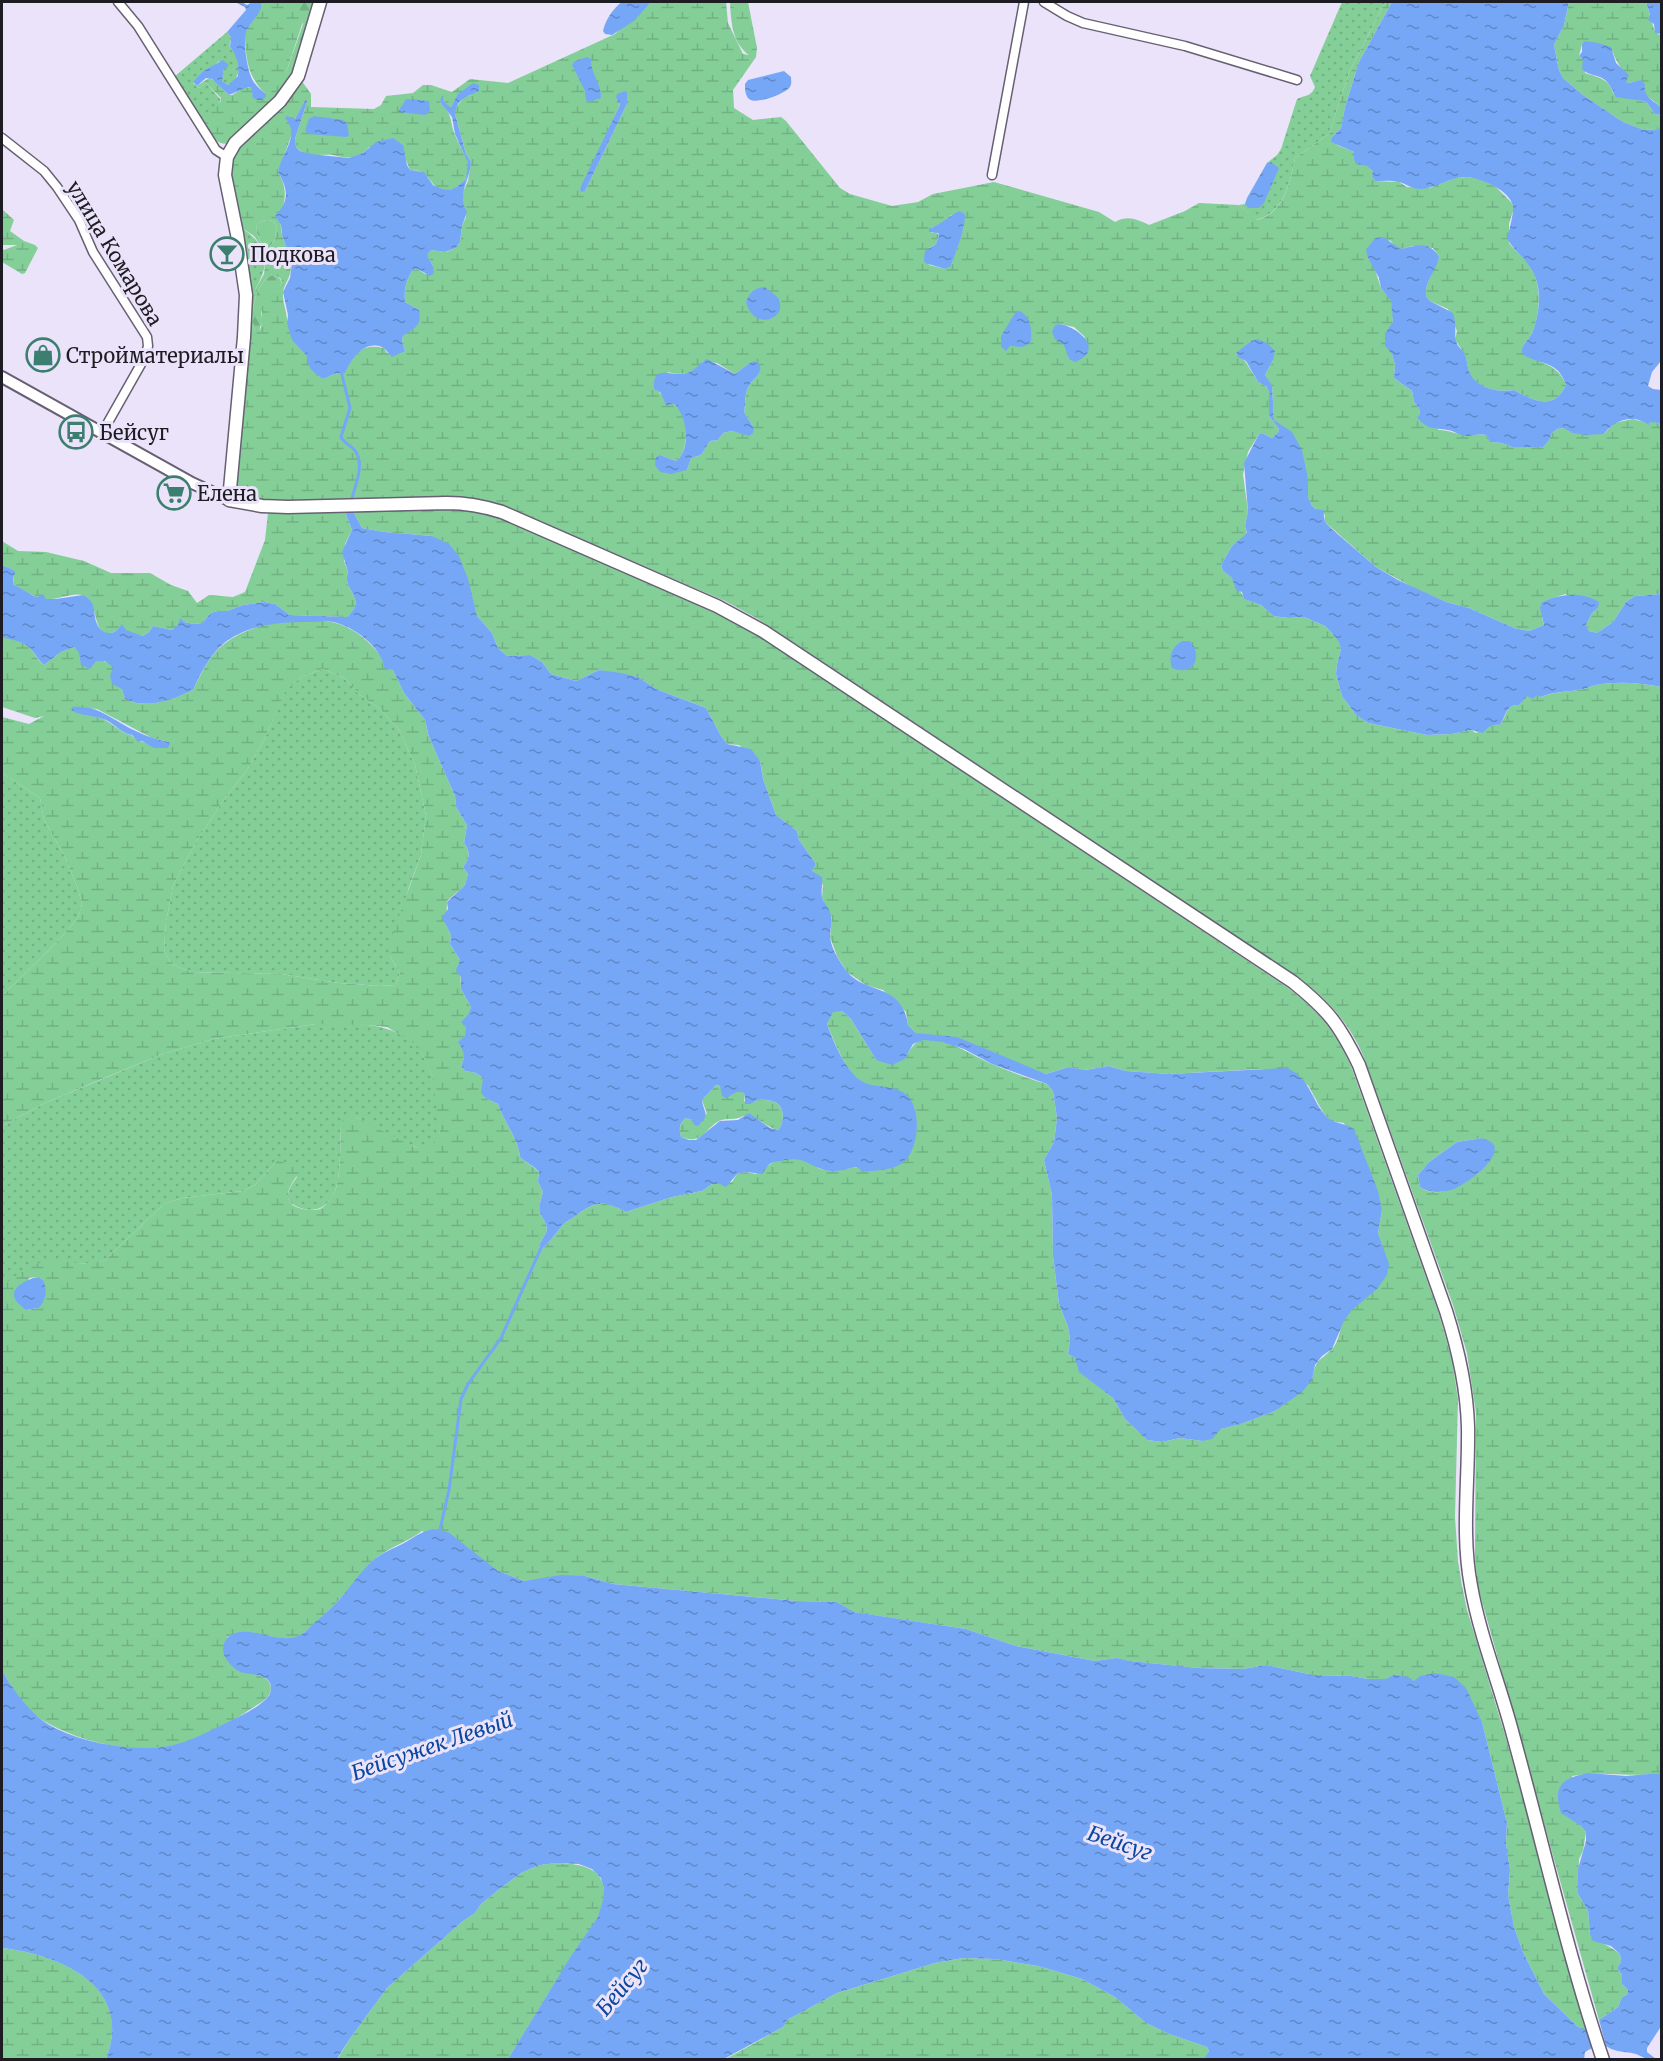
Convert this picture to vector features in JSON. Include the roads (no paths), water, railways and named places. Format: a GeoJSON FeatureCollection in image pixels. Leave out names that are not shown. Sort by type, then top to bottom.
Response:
{"type":"FeatureCollection","features":[{"type":"Feature","properties":{"kind":"main road"},"geometry":{"type":"LineString","coordinates":[[320,2],[298,76],[280,101],[235,143],[227,157],[225,175],[239,244],[246,295],[229,500],[262,506],[327,507],[447,503],[486,507],[740,617],[1293,982],[1332,1017],[1344,1034],[1359,1065],[1458,1350],[1468,1427],[1466,1517],[1470,1585],[1601,2054]]}},
{"type":"Feature","properties":{"kind":"street"},"geometry":{"type":"LineString","coordinates":[[118,2],[138,26],[216,150],[227,157]]}},
{"type":"Feature","properties":{"kind":"street"},"geometry":{"type":"LineString","coordinates":[[992,175],[1024,2]]}},
{"type":"Feature","properties":{"kind":"street"},"geometry":{"type":"LineString","coordinates":[[1044,2],[1083,23],[1185,46],[1297,80]]}},
{"type":"Feature","properties":{"kind":"street","name":"улица Комарова"},"geometry":{"type":"LineString","coordinates":[[2,138],[44,171],[57,187],[79,220],[93,252],[147,337],[148,346],[145,357],[102,433]]}},
{"type":"Feature","properties":{"kind":"street"},"geometry":{"type":"LineString","coordinates":[[2,377],[192,483],[229,500]]}},
{"type":"Feature","properties":{"kind":"water"},"geometry":{"type":"Polygon","coordinates":[[[235,2],[247,5],[252,2],[262,2],[259,13],[247,30],[245,40],[251,76],[256,85],[266,94],[262,100],[253,98],[251,88],[248,87],[229,95],[212,79],[206,78],[197,86],[193,82],[203,71],[223,60],[228,67],[224,69],[222,81],[228,85],[238,76],[237,61],[230,47],[231,37],[227,32],[246,10],[245,7],[235,2]]]}},
{"type":"Feature","properties":{"kind":"water"},"geometry":{"type":"Polygon","coordinates":[[[622,2],[651,2],[634,21],[612,35],[605,34],[603,31],[608,19],[622,2]]]}},
{"type":"Feature","properties":{"kind":"water"},"geometry":{"type":"Polygon","coordinates":[[[1392,2],[1569,2],[1564,25],[1554,45],[1563,78],[1583,95],[1623,122],[1644,130],[1661,129],[1661,361],[1652,372],[1648,386],[1661,390],[1661,425],[1649,422],[1649,425],[1631,419],[1619,422],[1604,434],[1586,435],[1572,433],[1564,428],[1557,429],[1543,447],[1512,447],[1490,442],[1486,435],[1464,436],[1431,428],[1417,418],[1420,414],[1419,408],[1414,402],[1412,391],[1394,378],[1395,365],[1392,354],[1385,346],[1385,333],[1393,322],[1391,301],[1381,288],[1379,278],[1366,250],[1375,238],[1383,237],[1401,249],[1427,246],[1439,256],[1427,284],[1426,296],[1430,301],[1453,313],[1455,338],[1476,382],[1501,391],[1514,390],[1529,398],[1543,401],[1556,398],[1566,385],[1563,377],[1554,368],[1525,356],[1521,351],[1532,334],[1539,307],[1539,290],[1530,267],[1507,238],[1513,207],[1507,195],[1486,182],[1464,177],[1420,189],[1395,181],[1375,181],[1372,176],[1373,171],[1367,166],[1356,164],[1354,152],[1331,142],[1332,137],[1341,128],[1359,62],[1392,2]]]}},
{"type":"Feature","properties":{"kind":"water"},"geometry":{"type":"Polygon","coordinates":[[[1646,2],[1661,2],[1661,34],[1655,33],[1654,24],[1648,20],[1650,15],[1646,2]]]}},
{"type":"Feature","properties":{"kind":"water"},"geometry":{"type":"Polygon","coordinates":[[[1585,41],[1611,47],[1616,63],[1629,75],[1626,82],[1640,80],[1645,84],[1647,95],[1661,107],[1661,115],[1655,114],[1643,101],[1616,97],[1605,80],[1582,69],[1583,59],[1579,56],[1585,41]]]}},
{"type":"Feature","properties":{"kind":"water"},"geometry":{"type":"Polygon","coordinates":[[[587,57],[591,59],[592,69],[601,93],[601,98],[589,102],[586,100],[585,91],[572,65],[575,61],[587,57]]]}},
{"type":"Feature","properties":{"kind":"water"},"geometry":{"type":"Polygon","coordinates":[[[784,71],[791,77],[791,86],[787,90],[764,100],[749,99],[745,92],[745,84],[748,80],[784,71]]]}},
{"type":"Feature","properties":{"kind":"water"},"geometry":{"type":"Polygon","coordinates":[[[473,83],[479,85],[479,91],[460,101],[455,114],[466,154],[471,162],[463,193],[467,212],[460,242],[456,248],[445,252],[431,250],[427,255],[434,273],[430,276],[418,269],[413,270],[405,289],[405,302],[419,310],[420,316],[418,324],[403,336],[405,351],[392,357],[382,347],[369,346],[354,357],[345,373],[337,373],[323,379],[309,367],[307,356],[292,340],[287,324],[288,315],[283,292],[290,278],[292,263],[282,235],[281,225],[275,216],[283,205],[286,195],[278,172],[291,137],[291,131],[285,118],[287,116],[295,119],[306,99],[295,139],[296,147],[300,151],[349,158],[363,153],[376,142],[393,138],[403,145],[410,170],[424,172],[433,185],[450,190],[466,179],[468,163],[455,134],[452,117],[440,102],[443,96],[443,101],[451,107],[458,94],[473,83]]]}},
{"type":"Feature","properties":{"kind":"water"},"geometry":{"type":"Polygon","coordinates":[[[627,92],[627,104],[585,191],[582,192],[580,191],[581,186],[620,105],[616,98],[617,94],[627,92]]]}},
{"type":"Feature","properties":{"kind":"water"},"geometry":{"type":"Polygon","coordinates":[[[406,99],[429,101],[430,110],[426,115],[398,112],[406,99]]]}},
{"type":"Feature","properties":{"kind":"water"},"geometry":{"type":"Polygon","coordinates":[[[314,116],[343,120],[347,123],[349,135],[347,137],[308,134],[305,130],[309,119],[314,116]]]}},
{"type":"Feature","properties":{"kind":"water"},"geometry":{"type":"Polygon","coordinates":[[[1271,162],[1279,168],[1264,203],[1259,208],[1248,208],[1245,204],[1247,198],[1267,163],[1271,162]]]}},
{"type":"Feature","properties":{"kind":"water"},"geometry":{"type":"Polygon","coordinates":[[[959,211],[965,214],[965,221],[951,266],[945,269],[925,263],[925,251],[936,244],[939,235],[929,232],[929,229],[959,211]]]}},
{"type":"Feature","properties":{"kind":"water"},"geometry":{"type":"Polygon","coordinates":[[[765,287],[778,298],[780,307],[774,317],[762,319],[755,317],[746,302],[753,291],[765,287]]]}},
{"type":"Feature","properties":{"kind":"water"},"geometry":{"type":"Polygon","coordinates":[[[1020,311],[1029,320],[1031,341],[1023,347],[1010,346],[1006,351],[1001,347],[1001,336],[1015,313],[1020,311]]]}},
{"type":"Feature","properties":{"kind":"water"},"geometry":{"type":"Polygon","coordinates":[[[1060,324],[1075,330],[1089,346],[1084,357],[1075,362],[1069,359],[1064,345],[1055,339],[1052,332],[1055,325],[1060,324]]]}},
{"type":"Feature","properties":{"kind":"water"},"geometry":{"type":"Polygon","coordinates":[[[1258,339],[1275,351],[1265,375],[1272,385],[1274,420],[1292,432],[1302,450],[1308,479],[1308,497],[1312,506],[1323,510],[1325,522],[1333,530],[1376,567],[1398,580],[1446,602],[1469,608],[1514,628],[1529,631],[1544,625],[1540,608],[1542,602],[1556,597],[1578,595],[1599,602],[1598,608],[1592,613],[1586,625],[1589,631],[1597,633],[1613,622],[1626,602],[1635,596],[1661,594],[1661,687],[1612,683],[1541,697],[1537,695],[1533,699],[1527,696],[1519,705],[1511,706],[1500,725],[1490,726],[1483,733],[1471,730],[1452,734],[1427,735],[1368,723],[1356,715],[1342,696],[1336,674],[1341,649],[1332,633],[1325,626],[1304,617],[1273,616],[1261,605],[1244,599],[1242,592],[1236,590],[1232,578],[1223,571],[1221,565],[1232,546],[1247,533],[1245,526],[1248,511],[1244,463],[1259,434],[1262,433],[1272,438],[1279,429],[1269,416],[1269,392],[1266,386],[1258,382],[1246,361],[1238,357],[1236,353],[1251,341],[1258,339]]]}},
{"type":"Feature","properties":{"kind":"water"},"geometry":{"type":"Polygon","coordinates":[[[707,359],[735,374],[754,361],[760,364],[759,374],[747,389],[744,412],[754,428],[753,433],[749,436],[732,431],[723,433],[718,440],[710,441],[701,455],[691,458],[687,470],[671,474],[660,472],[655,465],[656,457],[660,455],[676,461],[684,449],[686,432],[678,409],[674,404],[666,405],[660,392],[654,389],[656,376],[660,373],[687,373],[707,359]]]}},
{"type":"Feature","properties":{"kind":"water"},"geometry":{"type":"Polygon","coordinates":[[[353,511],[362,528],[432,536],[449,544],[459,556],[468,579],[477,616],[492,633],[498,648],[507,656],[530,655],[542,662],[551,674],[576,681],[599,670],[638,677],[656,689],[706,708],[727,744],[751,749],[760,761],[763,779],[776,815],[797,831],[799,840],[816,864],[812,871],[822,877],[822,897],[832,921],[830,940],[833,949],[845,969],[853,977],[898,1001],[908,1025],[916,1033],[957,1037],[1046,1074],[1069,1067],[1085,1070],[1108,1066],[1126,1071],[1169,1074],[1287,1068],[1302,1078],[1328,1118],[1354,1129],[1378,1191],[1382,1210],[1378,1233],[1389,1264],[1387,1275],[1377,1289],[1352,1310],[1344,1321],[1332,1349],[1315,1365],[1312,1380],[1302,1392],[1275,1411],[1221,1429],[1212,1439],[1202,1441],[1180,1438],[1162,1442],[1147,1440],[1125,1419],[1113,1398],[1079,1372],[1075,1358],[1068,1354],[1070,1339],[1059,1304],[1053,1256],[1052,1195],[1044,1160],[1054,1142],[1057,1118],[1053,1091],[1047,1084],[992,1064],[964,1049],[942,1042],[924,1040],[913,1044],[905,1059],[892,1065],[876,1060],[851,1019],[842,1011],[833,1012],[827,1024],[838,1051],[856,1077],[872,1085],[899,1090],[912,1102],[917,1121],[915,1143],[906,1160],[890,1168],[863,1172],[857,1167],[823,1170],[803,1161],[785,1160],[770,1164],[763,1174],[746,1172],[737,1174],[726,1187],[712,1184],[702,1191],[672,1197],[626,1212],[611,1205],[593,1205],[565,1222],[541,1250],[539,1245],[547,1231],[540,1213],[543,1192],[538,1182],[539,1172],[520,1157],[517,1143],[498,1104],[481,1093],[483,1078],[476,1073],[465,1071],[461,1066],[464,1054],[458,1042],[465,1036],[466,1027],[461,1022],[468,1015],[471,1007],[461,989],[461,977],[456,971],[460,960],[450,944],[451,935],[442,917],[448,909],[447,902],[465,885],[468,874],[463,867],[469,855],[464,843],[467,825],[456,807],[455,796],[429,737],[425,720],[404,693],[393,670],[385,669],[383,661],[373,646],[350,628],[333,622],[287,623],[254,628],[233,637],[218,648],[193,690],[168,700],[142,704],[125,699],[122,689],[112,684],[110,676],[113,667],[105,661],[96,661],[90,669],[81,665],[79,653],[74,647],[61,652],[44,665],[28,646],[2,637],[2,565],[14,570],[13,584],[34,596],[39,597],[43,594],[46,599],[56,599],[83,595],[90,600],[97,624],[106,633],[113,632],[122,624],[126,630],[143,636],[153,626],[172,630],[178,625],[180,618],[184,622],[202,623],[211,613],[265,602],[275,604],[290,615],[347,617],[353,610],[355,599],[348,584],[348,572],[342,552],[352,530],[345,512],[353,511]],[[716,1085],[702,1100],[706,1116],[698,1126],[686,1118],[682,1122],[681,1137],[696,1140],[720,1121],[738,1120],[749,1113],[770,1128],[778,1130],[783,1120],[779,1104],[759,1099],[751,1104],[745,1104],[745,1095],[742,1092],[726,1098],[722,1096],[720,1086],[716,1085]]]}},
{"type":"Feature","properties":{"kind":"water"},"geometry":{"type":"Polygon","coordinates":[[[1182,641],[1190,641],[1196,653],[1194,664],[1186,670],[1172,668],[1171,664],[1173,649],[1182,641]]]}},
{"type":"Feature","properties":{"kind":"water"},"geometry":{"type":"Polygon","coordinates":[[[72,707],[94,709],[135,731],[170,744],[168,748],[154,748],[142,741],[138,742],[132,735],[106,720],[75,712],[71,710],[72,707]]]}},
{"type":"Feature","properties":{"kind":"water"},"geometry":{"type":"Polygon","coordinates":[[[1482,1138],[1494,1145],[1495,1151],[1480,1172],[1457,1188],[1447,1191],[1431,1191],[1420,1187],[1418,1175],[1429,1162],[1457,1142],[1482,1138]]]}},
{"type":"Feature","properties":{"kind":"water"},"geometry":{"type":"Polygon","coordinates":[[[38,1277],[45,1284],[45,1298],[39,1308],[25,1310],[18,1303],[14,1293],[23,1282],[38,1277]]]}},
{"type":"Feature","properties":{"kind":"water","name":"Бейсужек Левый"},"geometry":{"type":"Polygon","coordinates":[[[434,1529],[448,1532],[498,1571],[524,1581],[561,1575],[585,1576],[613,1584],[797,1601],[837,1602],[854,1612],[966,1629],[1016,1646],[1095,1661],[1117,1658],[1198,1668],[1243,1669],[1266,1665],[1313,1675],[1368,1679],[1386,1679],[1394,1675],[1408,1677],[1414,1681],[1420,1676],[1435,1673],[1454,1677],[1466,1688],[1482,1722],[1507,1823],[1506,1843],[1510,1870],[1508,1895],[1514,1927],[1523,1952],[1544,1994],[1578,2027],[1587,2028],[1592,2048],[1585,2052],[1584,2060],[1204,2059],[1209,2051],[1207,2047],[1169,2034],[1146,2023],[1115,1997],[1082,1979],[1038,1966],[995,1959],[963,1958],[935,1963],[837,1993],[787,2020],[783,2027],[724,2059],[508,2059],[571,1956],[598,1917],[603,1900],[604,1889],[601,1878],[592,1869],[579,1864],[557,1863],[539,1865],[521,1873],[481,1904],[475,1913],[387,1988],[337,2059],[106,2059],[112,2034],[110,2012],[101,1994],[87,1979],[47,1958],[2,1948],[2,1670],[23,1701],[38,1717],[67,1733],[104,1744],[124,1747],[162,1747],[183,1742],[245,1714],[270,1695],[271,1688],[267,1679],[242,1673],[228,1662],[223,1649],[228,1637],[244,1632],[282,1638],[300,1635],[336,1603],[375,1559],[419,1534],[434,1529]]]}},
{"type":"Feature","properties":{"kind":"water"},"geometry":{"type":"Polygon","coordinates":[[[1588,1773],[1626,1776],[1661,1773],[1661,2010],[1660,2028],[1647,2048],[1647,2052],[1656,2059],[1647,2059],[1606,2046],[1599,2020],[1618,2007],[1622,1997],[1628,1994],[1628,1990],[1622,1984],[1622,1975],[1617,1968],[1621,1962],[1620,1954],[1611,1946],[1593,1941],[1590,1934],[1588,1911],[1578,1894],[1578,1869],[1586,1841],[1586,1832],[1561,1813],[1558,1796],[1559,1789],[1566,1780],[1588,1773]]]}},
{"type":"Feature","properties":{"kind":"waterway"},"geometry":{"type":"LineString","coordinates":[[341,371],[350,408],[341,437],[356,451],[359,460],[358,478],[351,502]]}},
{"type":"Feature","properties":{"kind":"waterway"},"geometry":{"type":"LineString","coordinates":[[439,1534],[449,1490],[461,1399],[468,1384],[501,1338],[541,1248]]}},
{"type":"Feature","properties":{"kind":"place","name":"Подкова"},"geometry":{"type":"Point","coordinates":[227,254]}},
{"type":"Feature","properties":{"kind":"place","name":"Стройматериалы"},"geometry":{"type":"Point","coordinates":[43,355]}},
{"type":"Feature","properties":{"kind":"place","name":"Бейсуг"},"geometry":{"type":"Point","coordinates":[76,432]}},
{"type":"Feature","properties":{"kind":"place","name":"Елена"},"geometry":{"type":"Point","coordinates":[174,493]}}]}
